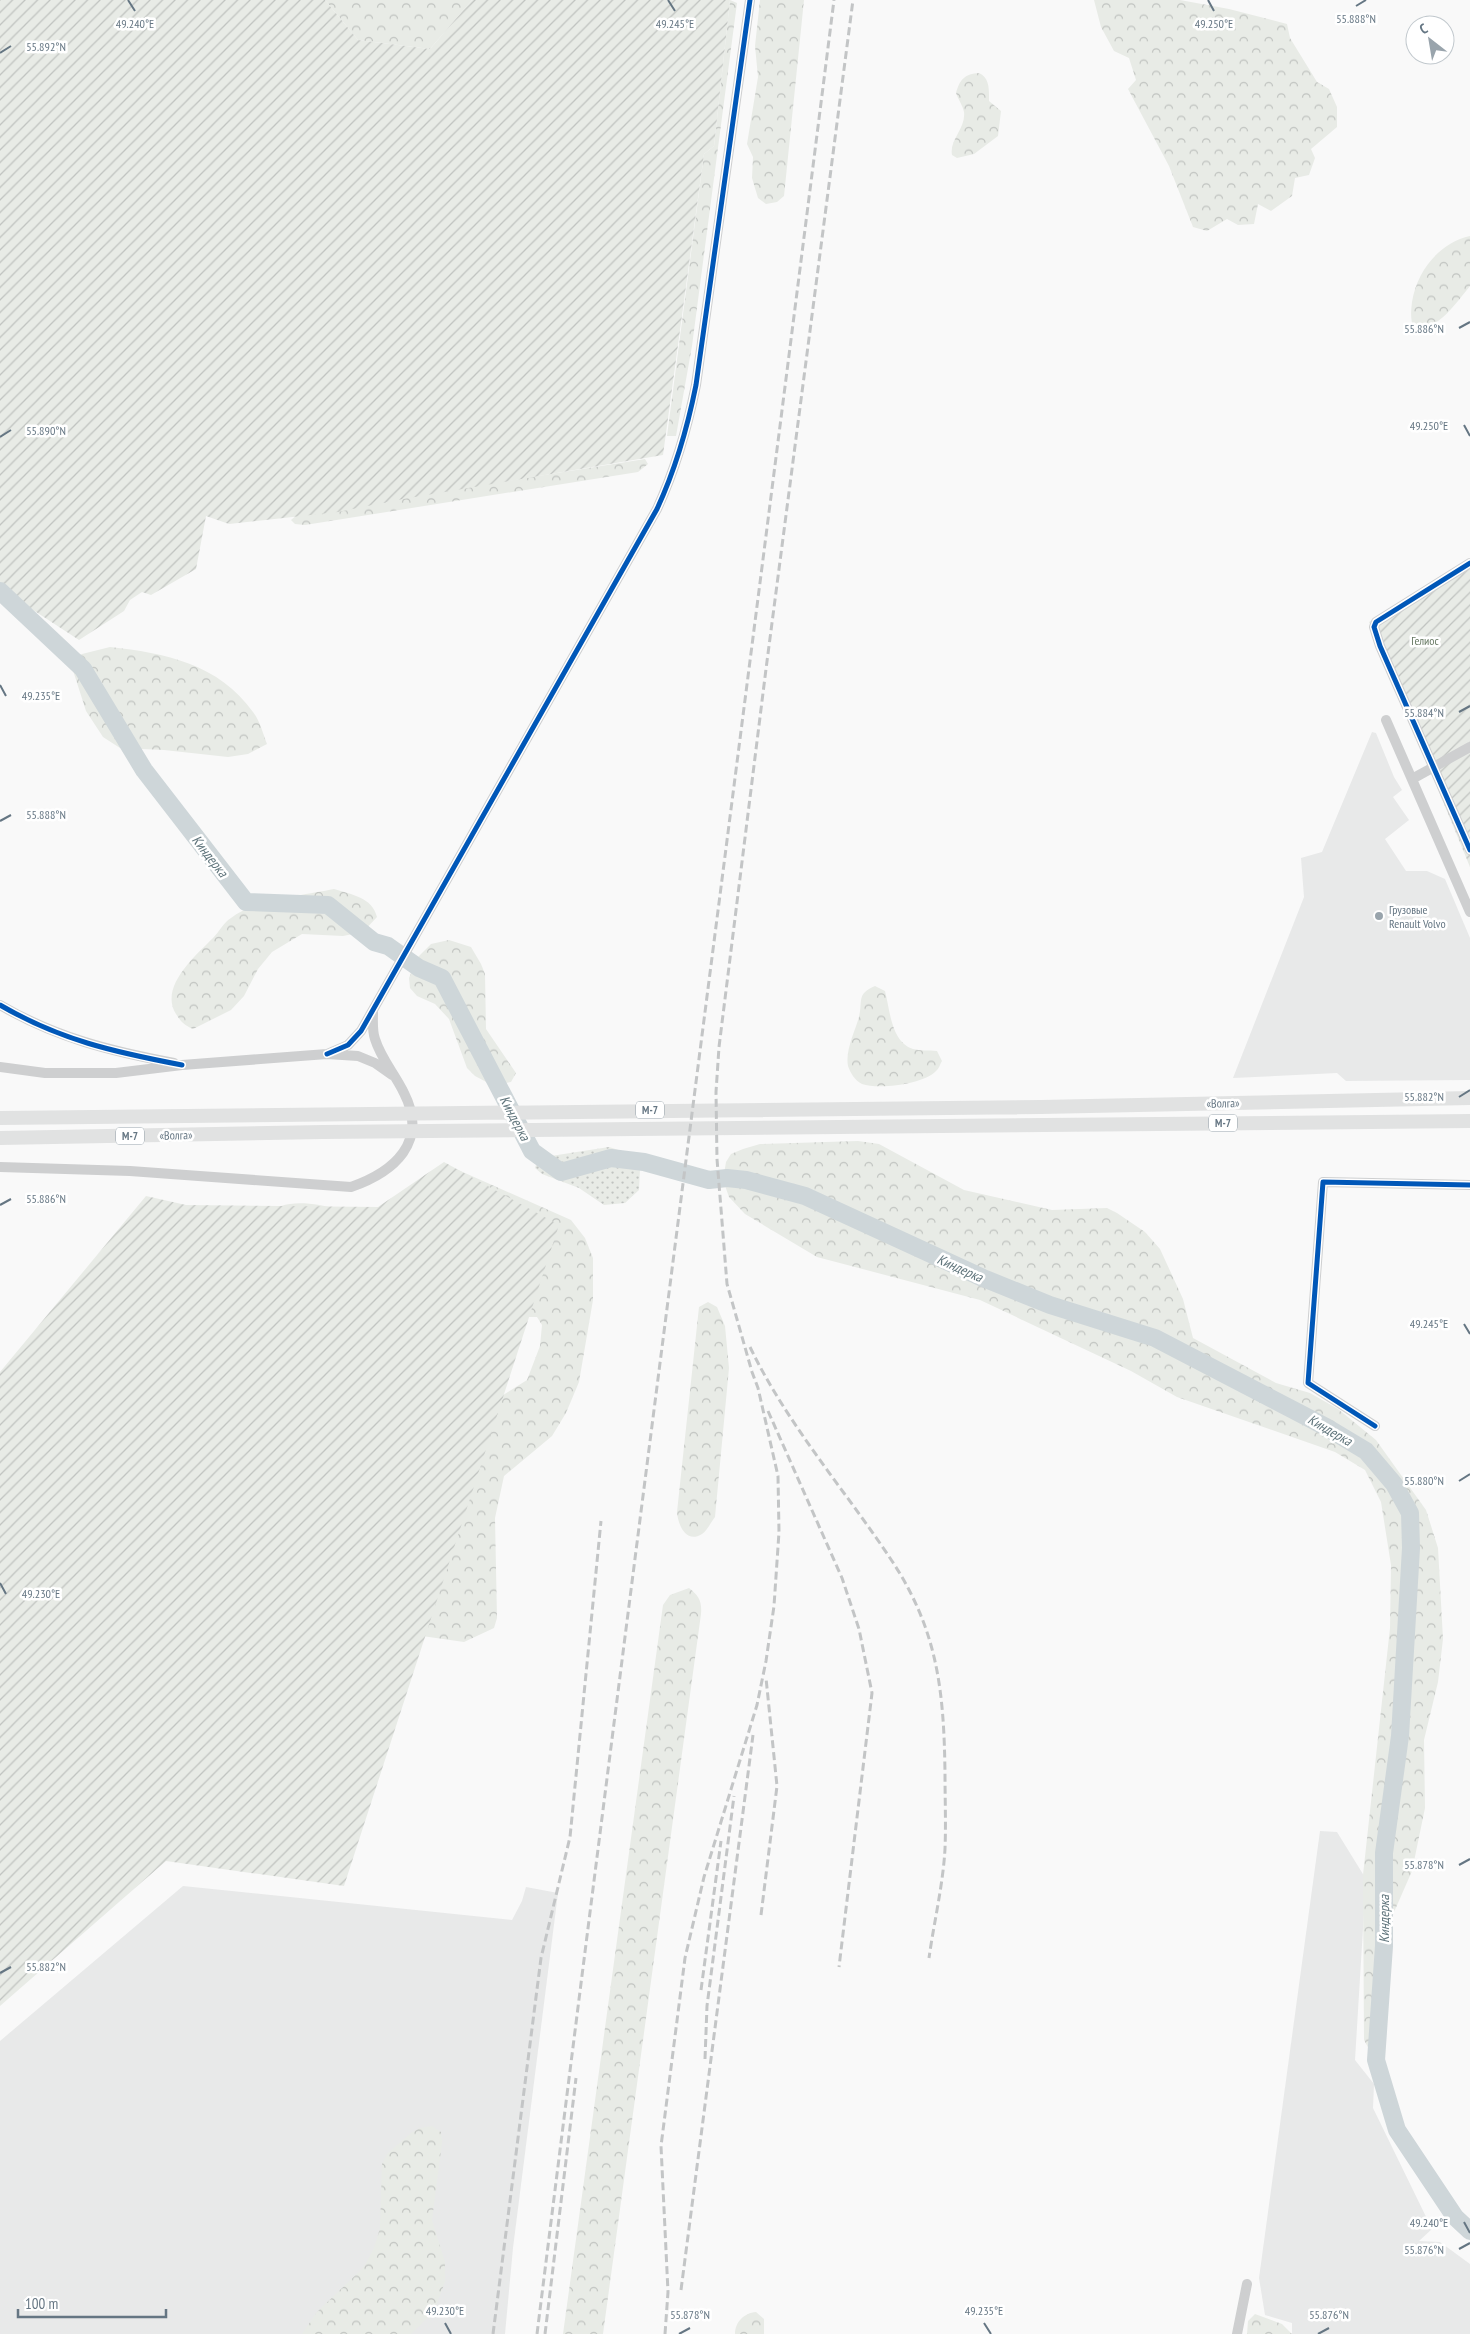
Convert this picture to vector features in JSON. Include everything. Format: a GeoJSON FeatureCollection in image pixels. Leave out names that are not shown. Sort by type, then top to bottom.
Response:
{"type":"FeatureCollection","features":[{"type":"Feature","properties":{"kind":"highway","name":"«Волга»"},"geometry":{"type":"LineString","coordinates":[[0,1118],[977,1107],[1470,1098]]}},
{"type":"Feature","properties":{"kind":"highway","name":"«Волга»"},"geometry":{"type":"LineString","coordinates":[[0,1138],[323,1132],[1470,1121]]}},
{"type":"Feature","properties":{"kind":"street"},"geometry":{"type":"LineString","coordinates":[[327,1054],[356,1038],[373,1011],[656,509],[672,477],[687,432],[696,385],[750,0]]}},
{"type":"Feature","properties":{"kind":"street"},"geometry":{"type":"LineString","coordinates":[[1470,564],[1376,622],[1374,627],[1380,646],[1470,850]]}},
{"type":"Feature","properties":{"kind":"street"},"geometry":{"type":"LineString","coordinates":[[1386,720],[1470,912]]}},
{"type":"Feature","properties":{"kind":"street"},"geometry":{"type":"LineString","coordinates":[[1412,779],[1470,746]]}},
{"type":"Feature","properties":{"kind":"street"},"geometry":{"type":"LineString","coordinates":[[0,1004],[56,1034],[119,1053],[182,1065]]}},
{"type":"Feature","properties":{"kind":"street"},"geometry":{"type":"LineString","coordinates":[[0,1167],[130,1171],[351,1187],[374,1179],[399,1159],[409,1144],[411,1123],[409,1104],[380,1053],[374,1037],[373,1011]]}},
{"type":"Feature","properties":{"kind":"street"},"geometry":{"type":"LineString","coordinates":[[0,1067],[45,1074],[116,1073],[182,1065],[327,1054],[358,1056],[374,1063],[395,1077]]}},
{"type":"Feature","properties":{"kind":"street"},"geometry":{"type":"LineString","coordinates":[[1375,1426],[1308,1383],[1323,1182],[1470,1185]]}},
{"type":"Feature","properties":{"kind":"street"},"geometry":{"type":"LineString","coordinates":[[1237,2334],[1247,2284]]}},
{"type":"Feature","properties":{"kind":"shaded area"},"geometry":{"type":"Polygon","coordinates":[[[1372,732],[1376,733],[1394,777],[1402,790],[1393,797],[1409,820],[1385,839],[1406,871],[1427,871],[1445,879],[1470,938],[1470,1080],[1346,1081],[1337,1073],[1233,1078],[1304,897],[1301,858],[1322,852],[1372,732]]]}},
{"type":"Feature","properties":{"kind":"shaded area"},"geometry":{"type":"Polygon","coordinates":[[[1320,1831],[1337,1832],[1366,1879],[1355,2060],[1374,2084],[1373,2108],[1432,2229],[1419,2241],[1440,2242],[1470,2264],[1470,2334],[1292,2334],[1292,2323],[1265,2315],[1259,2278],[1320,1831]]]}},
{"type":"Feature","properties":{"kind":"shaded area"},"geometry":{"type":"Polygon","coordinates":[[[183,1886],[512,1920],[522,1901],[526,1887],[558,1893],[513,2248],[505,2334],[0,2334],[0,2041],[183,1886]]]}},
{"type":"Feature","properties":{"kind":"green space"},"geometry":{"type":"Polygon","coordinates":[[[0,0],[325,0],[358,40],[430,49],[472,0],[730,0],[714,146],[704,154],[663,455],[397,500],[338,512],[229,524],[206,516],[196,569],[151,595],[142,592],[130,600],[124,611],[79,640],[4,591],[0,594],[0,0]]]}},
{"type":"Feature","properties":{"kind":"green space"},"geometry":{"type":"Polygon","coordinates":[[[325,0],[472,0],[430,49],[358,40],[325,0]]]}},
{"type":"Feature","properties":{"kind":"green space"},"geometry":{"type":"Polygon","coordinates":[[[730,0],[737,3],[692,346],[676,436],[667,436],[704,154],[714,146],[730,0]]]}},
{"type":"Feature","properties":{"kind":"green space"},"geometry":{"type":"Polygon","coordinates":[[[760,0],[804,0],[784,196],[777,202],[766,204],[758,198],[752,178],[753,157],[747,144],[758,77],[755,46],[760,0]]]}},
{"type":"Feature","properties":{"kind":"green space"},"geometry":{"type":"Polygon","coordinates":[[[1094,0],[1180,0],[1229,9],[1287,24],[1290,38],[1317,82],[1329,89],[1337,107],[1337,127],[1311,149],[1315,158],[1309,175],[1295,178],[1292,196],[1271,211],[1258,204],[1254,224],[1238,225],[1227,219],[1207,231],[1193,227],[1169,166],[1128,89],[1136,80],[1129,58],[1114,51],[1101,27],[1094,0]]]}},
{"type":"Feature","properties":{"kind":"green space"},"geometry":{"type":"Polygon","coordinates":[[[979,73],[987,81],[989,101],[1001,111],[998,136],[974,154],[957,158],[952,155],[952,150],[963,123],[964,112],[956,93],[959,84],[964,78],[979,73]]]}},
{"type":"Feature","properties":{"kind":"green space"},"geometry":{"type":"Polygon","coordinates":[[[1470,236],[1470,286],[1439,321],[1423,328],[1414,329],[1411,319],[1412,302],[1424,269],[1439,252],[1449,245],[1470,236]]]}},
{"type":"Feature","properties":{"kind":"green space"},"geometry":{"type":"Polygon","coordinates":[[[645,459],[648,464],[638,472],[305,525],[295,524],[291,520],[298,514],[645,459]]]}},
{"type":"Feature","properties":{"kind":"green space","name":"Гелиос"},"geometry":{"type":"Polygon","coordinates":[[[1470,559],[1470,867],[1369,622],[1470,559]]]}},
{"type":"Feature","properties":{"kind":"green space"},"geometry":{"type":"Polygon","coordinates":[[[110,647],[170,658],[207,672],[224,682],[253,712],[267,744],[248,754],[228,757],[164,750],[120,748],[103,737],[86,711],[70,661],[78,655],[110,647]]]}},
{"type":"Feature","properties":{"kind":"green space"},"geometry":{"type":"Polygon","coordinates":[[[334,889],[354,895],[371,905],[377,917],[363,932],[343,936],[302,934],[272,952],[258,969],[244,996],[231,1010],[193,1029],[181,1021],[172,1004],[172,993],[175,983],[189,963],[228,920],[241,912],[266,902],[334,889]]]}},
{"type":"Feature","properties":{"kind":"green space"},"geometry":{"type":"Polygon","coordinates":[[[449,940],[471,947],[481,964],[485,974],[486,1029],[516,1073],[511,1082],[492,1085],[475,1076],[467,1068],[449,1019],[435,1004],[417,996],[410,988],[409,978],[417,958],[431,944],[449,940]]]}},
{"type":"Feature","properties":{"kind":"green space"},"geometry":{"type":"Polygon","coordinates":[[[875,986],[885,991],[890,1016],[900,1040],[913,1049],[937,1051],[942,1061],[937,1070],[930,1076],[901,1085],[870,1086],[857,1081],[851,1074],[847,1060],[859,1017],[861,999],[865,992],[875,986]]]}},
{"type":"Feature","properties":{"kind":"green space"},"geometry":{"type":"Polygon","coordinates":[[[858,1141],[879,1144],[964,1190],[1052,1210],[1107,1208],[1117,1213],[1145,1232],[1160,1249],[1183,1299],[1193,1338],[1276,1383],[1310,1393],[1338,1409],[1376,1440],[1426,1510],[1438,1548],[1443,1639],[1438,1682],[1424,1740],[1425,1808],[1412,1871],[1391,1919],[1385,2034],[1378,2045],[1369,2049],[1364,2040],[1363,1875],[1390,1628],[1391,1565],[1381,1502],[1365,1470],[1335,1452],[1177,1397],[1131,1371],[980,1300],[817,1257],[745,1214],[729,1197],[723,1180],[726,1162],[731,1154],[760,1144],[858,1141]]]}},
{"type":"Feature","properties":{"kind":"green space"},"geometry":{"type":"Polygon","coordinates":[[[609,1147],[628,1153],[640,1169],[639,1190],[625,1203],[604,1205],[579,1188],[542,1174],[535,1168],[538,1158],[609,1147]]]}},
{"type":"Feature","properties":{"kind":"green space"},"geometry":{"type":"Polygon","coordinates":[[[444,1162],[559,1225],[344,1886],[166,1861],[0,2006],[0,1372],[146,1196],[186,1205],[378,1207],[444,1162]]]}},
{"type":"Feature","properties":{"kind":"green space"},"geometry":{"type":"Polygon","coordinates":[[[456,1169],[571,1220],[585,1238],[593,1258],[593,1300],[579,1382],[566,1413],[552,1436],[504,1476],[495,1518],[497,1618],[494,1628],[464,1642],[408,1634],[479,1410],[527,1380],[540,1346],[542,1325],[537,1317],[527,1317],[252,1220],[281,1206],[303,1203],[341,1210],[376,1222],[456,1169]]]}},
{"type":"Feature","properties":{"kind":"green space"},"geometry":{"type":"Polygon","coordinates":[[[708,1302],[717,1307],[725,1326],[729,1368],[715,1517],[704,1533],[691,1537],[681,1527],[677,1512],[699,1307],[708,1302]]]}},
{"type":"Feature","properties":{"kind":"green space"},"geometry":{"type":"Polygon","coordinates":[[[689,1588],[699,1599],[701,1614],[603,2334],[563,2334],[663,1605],[670,1595],[689,1588]]]}},
{"type":"Feature","properties":{"kind":"green space"},"geometry":{"type":"Polygon","coordinates":[[[432,2126],[441,2132],[442,2143],[432,2220],[445,2262],[445,2282],[434,2311],[411,2334],[302,2334],[317,2312],[364,2267],[374,2248],[380,2228],[382,2164],[387,2154],[411,2133],[420,2128],[432,2126]]]}},
{"type":"Feature","properties":{"kind":"green space"},"geometry":{"type":"Polygon","coordinates":[[[756,2312],[764,2319],[764,2334],[735,2334],[738,2322],[744,2316],[756,2312]]]}},
{"type":"Feature","properties":{"kind":"green space"},"geometry":{"type":"Polygon","coordinates":[[[1255,2314],[1282,2324],[1292,2334],[1247,2334],[1248,2321],[1255,2314]]]}},
{"type":"Feature","properties":{"kind":"waterway","name":"Киндерка"},"geometry":{"type":"LineString","coordinates":[[0,591],[83,669],[144,770],[246,902],[328,905],[374,942],[388,946],[419,968],[442,978],[532,1151],[561,1172],[611,1158],[644,1162],[709,1180],[727,1178],[746,1180],[805,1196],[983,1278],[1050,1305],[1155,1338],[1326,1427],[1366,1451],[1394,1484],[1410,1513],[1411,1548],[1400,1736],[1384,1853],[1384,1946],[1376,2060],[1397,2130],[1455,2217],[1470,2231]]}},
{"type":"Feature","properties":{"kind":"railway"},"geometry":{"type":"LineString","coordinates":[[537,2334],[834,0]]}},
{"type":"Feature","properties":{"kind":"railway"},"geometry":{"type":"LineString","coordinates":[[665,2334],[668,2292],[661,2146],[685,1958],[704,1877],[757,1705],[774,1606],[779,1532],[778,1476],[758,1388],[727,1284],[717,1159],[716,1092],[719,1047],[766,669],[853,0]]}},
{"type":"Feature","properties":{"kind":"railway"},"geometry":{"type":"LineString","coordinates":[[750,1347],[781,1403],[892,1561],[920,1612],[929,1638],[940,1689],[943,1716],[945,1821],[945,1849],[942,1876],[929,1958]]}},
{"type":"Feature","properties":{"kind":"railway"},"geometry":{"type":"LineString","coordinates":[[768,1411],[842,1578],[859,1629],[872,1693],[839,1967]]}},
{"type":"Feature","properties":{"kind":"railway"},"geometry":{"type":"LineString","coordinates":[[493,2334],[541,1958],[570,1837],[601,1521]]}},
{"type":"Feature","properties":{"kind":"railway"},"geometry":{"type":"LineString","coordinates":[[761,1915],[777,1786],[766,1678]]}},
{"type":"Feature","properties":{"kind":"railway"},"geometry":{"type":"LineString","coordinates":[[681,2290],[753,1735]]}},
{"type":"Feature","properties":{"kind":"railway"},"geometry":{"type":"LineString","coordinates":[[705,2059],[707,2006],[734,1796]]}},
{"type":"Feature","properties":{"kind":"railway"},"geometry":{"type":"LineString","coordinates":[[701,1990],[721,1841]]}},
{"type":"Feature","properties":{"kind":"railway"},"geometry":{"type":"LineString","coordinates":[[545,2334],[576,2078]]}},
{"type":"Feature","properties":{"kind":"cycle path"},"geometry":{"type":"LineString","coordinates":[[327,1054],[348,1045],[361,1031],[657,509],[670,479],[685,433],[696,385],[750,0]]}},
{"type":"Feature","properties":{"kind":"cycle path"},"geometry":{"type":"LineString","coordinates":[[1470,563],[1376,622],[1374,627],[1380,646],[1470,850]]}},
{"type":"Feature","properties":{"kind":"cycle path"},"geometry":{"type":"LineString","coordinates":[[0,1005],[22,1017],[66,1036],[110,1050],[182,1065]]}},
{"type":"Feature","properties":{"kind":"cycle path"},"geometry":{"type":"LineString","coordinates":[[1375,1426],[1308,1383],[1323,1182],[1470,1185]]}},
{"type":"Feature","properties":{"kind":"place","name":"Грузовые Renault Volvo"},"geometry":{"type":"Point","coordinates":[1379,916]}}]}
